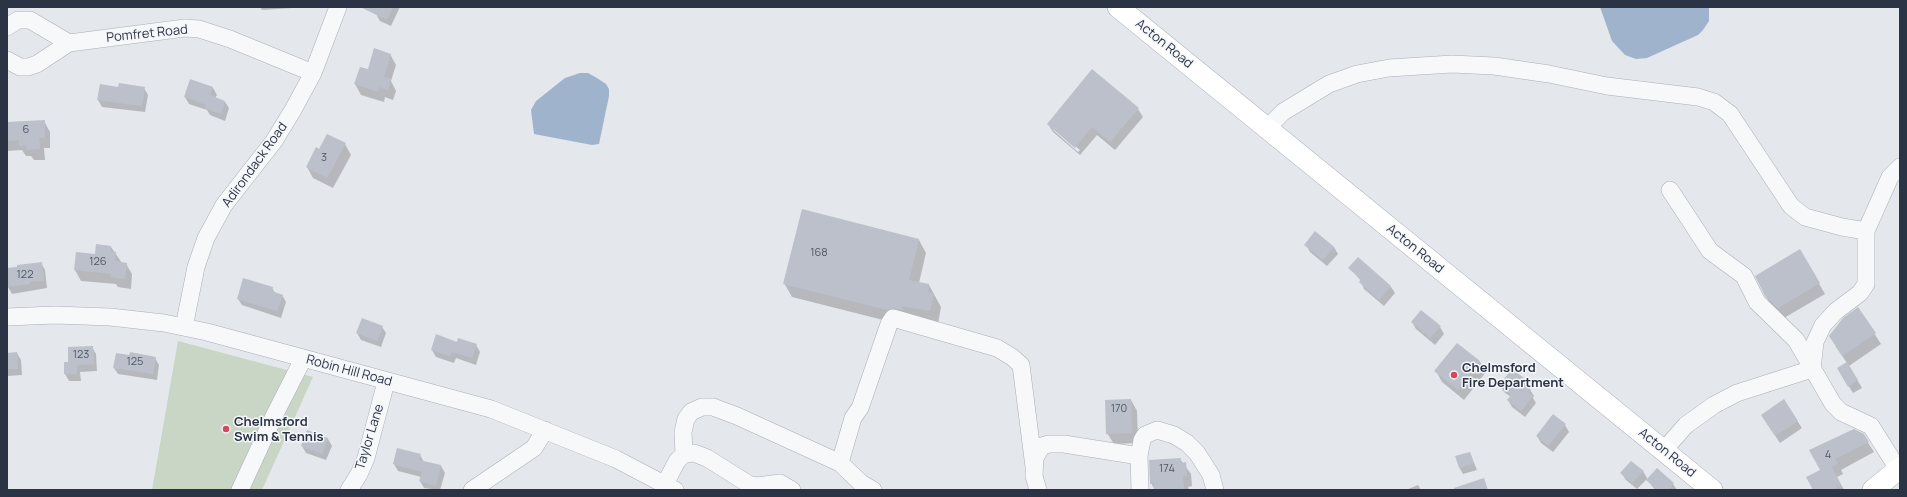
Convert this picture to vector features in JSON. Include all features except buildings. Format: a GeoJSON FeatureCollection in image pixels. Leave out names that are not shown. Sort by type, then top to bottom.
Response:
{"type":"FeatureCollection","features":[{"type":"Feature","properties":{"kind":"main road","name":"Acton Road"},"geometry":{"type":"LineString","coordinates":[[1118,7],[1664,450],[1702,486]]}},
{"type":"Feature","properties":{"kind":"main road"},"geometry":{"type":"LineString","coordinates":[[1877,488],[1899,468]]}},
{"type":"Feature","properties":{"kind":"street","name":"Adirondack Road"},"geometry":{"type":"LineString","coordinates":[[184,326],[200,252],[224,205],[284,127],[313,73],[338,7]]}},
{"type":"Feature","properties":{"kind":"street"},"geometry":{"type":"LineString","coordinates":[[7,27],[18,20],[30,20],[69,43]]}},
{"type":"Feature","properties":{"kind":"street","name":"Pomfret Road"},"geometry":{"type":"LineString","coordinates":[[7,60],[20,67],[32,66],[69,43],[172,29],[192,28],[230,40],[313,73]]}},
{"type":"Feature","properties":{"kind":"street"},"geometry":{"type":"LineString","coordinates":[[1267,128],[1283,112],[1329,84],[1356,74],[1389,68],[1452,64],[1494,66],[1549,74],[1607,86],[1698,97],[1714,102],[1730,114],[1791,206],[1806,217],[1842,227],[1866,230]]}},
{"type":"Feature","properties":{"kind":"street"},"geometry":{"type":"LineString","coordinates":[[1812,369],[1815,342],[1823,325],[1836,311],[1860,292],[1866,284],[1866,230],[1890,177],[1900,167]]}},
{"type":"Feature","properties":{"kind":"street"},"geometry":{"type":"LineString","coordinates":[[1670,190],[1710,251],[1744,276],[1757,302],[1796,340],[1812,369],[1837,408],[1871,426],[1899,468]]}},
{"type":"Feature","properties":{"kind":"street","name":"Robin Hill Road"},"geometry":{"type":"LineString","coordinates":[[7,317],[55,315],[110,317],[184,326],[386,382],[466,402],[545,430],[616,459],[670,487]]}},
{"type":"Feature","properties":{"kind":"street"},"geometry":{"type":"LineString","coordinates":[[840,463],[853,418],[860,408],[888,324],[893,318],[997,348],[1012,356],[1021,365],[1038,490]]}},
{"type":"Feature","properties":{"kind":"street"},"geometry":{"type":"LineString","coordinates":[[240,490],[303,359]]}},
{"type":"Feature","properties":{"kind":"street"},"geometry":{"type":"LineString","coordinates":[[1664,450],[1686,425],[1714,405],[1737,393],[1812,369]]}},
{"type":"Feature","properties":{"kind":"street","name":"Taylor Lane"},"geometry":{"type":"LineString","coordinates":[[349,490],[359,474],[366,458],[386,382]]}},
{"type":"Feature","properties":{"kind":"street"},"geometry":{"type":"LineString","coordinates":[[684,454],[683,432],[686,419],[691,412],[702,407],[713,407],[737,416],[840,463],[861,483],[873,490]]}},
{"type":"Feature","properties":{"kind":"street"},"geometry":{"type":"LineString","coordinates":[[472,490],[534,448],[545,430]]}},
{"type":"Feature","properties":{"kind":"street"},"geometry":{"type":"LineString","coordinates":[[1140,490],[1139,456],[1142,440],[1150,431],[1157,430],[1174,436],[1187,443],[1197,453],[1212,475],[1215,490]]}},
{"type":"Feature","properties":{"kind":"street"},"geometry":{"type":"LineString","coordinates":[[1034,467],[1038,451],[1042,446],[1049,444],[1064,444],[1139,456]]}},
{"type":"Feature","properties":{"kind":"street"},"geometry":{"type":"LineString","coordinates":[[670,487],[677,461],[684,454],[694,453],[707,458],[750,485],[757,486],[780,483],[792,490]]}},
{"type":"Feature","properties":{"kind":"green space","name":"Chelmsford Swim & Tennis"},"geometry":{"type":"Polygon","coordinates":[[[178,341],[313,377],[262,490],[152,490],[178,341]]]}},
{"type":"Feature","properties":{"kind":"water"},"geometry":{"type":"Polygon","coordinates":[[[1600,7],[1709,7],[1709,21],[1698,35],[1647,58],[1636,59],[1625,55],[1612,41],[1600,7]]]}},
{"type":"Feature","properties":{"kind":"water"},"geometry":{"type":"Polygon","coordinates":[[[580,73],[588,73],[606,84],[609,89],[609,96],[599,144],[592,145],[534,134],[531,110],[536,101],[565,78],[580,73]]]}},
{"type":"Feature","properties":{"kind":"place","name":"Chelmsford Fire Department"},"geometry":{"type":"Point","coordinates":[1454,375]}},
{"type":"Feature","properties":{"kind":"place","name":"Chelmsford Swim & Tennis"},"geometry":{"type":"Point","coordinates":[226,429]}}]}
